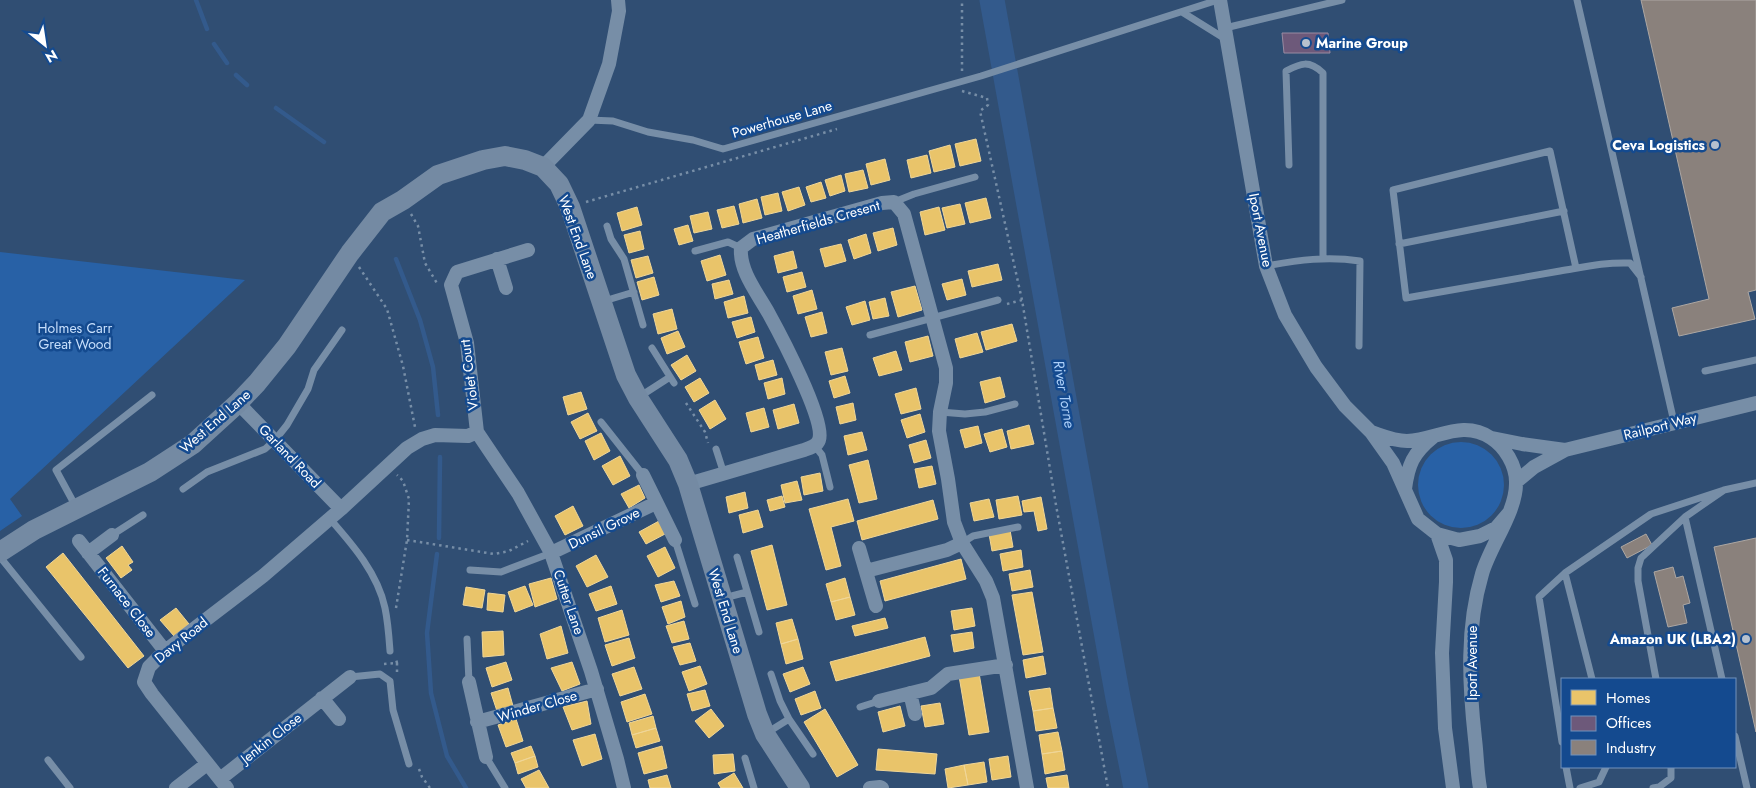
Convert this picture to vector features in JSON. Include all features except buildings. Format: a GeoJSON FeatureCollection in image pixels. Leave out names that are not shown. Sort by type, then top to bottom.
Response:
{"type":"FeatureCollection","features":[{"type":"Feature","properties":{"kind":"street"},"geometry":{"type":"LineString","coordinates":[[543,168],[588,120],[609,64],[619,11],[618,0]]}},
{"type":"Feature","properties":{"kind":"street","name":"Iport Avenue"},"geometry":{"type":"LineString","coordinates":[[1219,0],[1266,266],[1285,315],[1316,367],[1345,406],[1371,432],[1393,463],[1418,518],[1437,534],[1459,540],[1480,536],[1496,528],[1508,514]]}},
{"type":"Feature","properties":{"kind":"street","name":"West End Lane"},"geometry":{"type":"LineString","coordinates":[[0,552],[34,530],[150,472],[193,444],[238,403],[287,346],[350,253],[382,212],[438,175],[483,160],[505,156],[525,160],[543,168],[559,184],[570,207],[626,375],[638,398],[678,460],[688,484],[757,714],[765,734],[800,788]]}},
{"type":"Feature","properties":{"kind":"street","name":"Heatherfields Cresent"},"geometry":{"type":"LineString","coordinates":[[815,446],[819,441],[820,429],[810,397],[770,316],[750,282],[740,259],[742,248],[753,239],[882,203],[894,202],[904,214],[946,368],[946,384],[938,431],[954,522],[962,543],[986,581],[993,598],[1027,788]]}},
{"type":"Feature","properties":{"kind":"street"},"geometry":{"type":"LineString","coordinates":[[451,285],[457,272],[528,250]]}},
{"type":"Feature","properties":{"kind":"street"},"geometry":{"type":"LineString","coordinates":[[497,259],[506,288]]}},
{"type":"Feature","properties":{"kind":"street","name":"Violet Court"},"geometry":{"type":"LineString","coordinates":[[451,285],[467,343],[477,432]]}},
{"type":"Feature","properties":{"kind":"street","name":"Garland Road"},"geometry":{"type":"LineString","coordinates":[[238,403],[341,509]]}},
{"type":"Feature","properties":{"kind":"street","name":"Railport Way"},"geometry":{"type":"LineString","coordinates":[[1516,482],[1534,466],[1565,450],[1756,403]]}},
{"type":"Feature","properties":{"kind":"street","name":"Iport Avenue"},"geometry":{"type":"LineString","coordinates":[[1371,432],[1395,440],[1409,441],[1433,437],[1454,430],[1474,430],[1491,438],[1506,451],[1515,472],[1516,494],[1482,573],[1472,617],[1469,659],[1472,716],[1481,787]]}},
{"type":"Feature","properties":{"kind":"street","name":"Davy Road"},"geometry":{"type":"LineString","coordinates":[[223,784],[144,682],[149,667],[165,652],[263,576],[330,519],[407,448],[417,442],[435,436],[468,436],[477,432]]}},
{"type":"Feature","properties":{"kind":"street","name":"Cutter Lane"},"geometry":{"type":"LineString","coordinates":[[477,432],[518,493],[552,553],[597,689],[618,758],[624,788]]}},
{"type":"Feature","properties":{"kind":"street","name":"Iport Avenue"},"geometry":{"type":"LineString","coordinates":[[1405,489],[1411,461],[1420,448],[1433,437]]}},
{"type":"Feature","properties":{"kind":"street","name":"Railport Way"},"geometry":{"type":"LineString","coordinates":[[1491,438],[1565,450]]}},
{"type":"Feature","properties":{"kind":"street"},"geometry":{"type":"LineString","coordinates":[[688,484],[815,446]]}},
{"type":"Feature","properties":{"kind":"street","name":"Dunsil Grove"},"geometry":{"type":"LineString","coordinates":[[643,475],[675,540]]}},
{"type":"Feature","properties":{"kind":"street","name":"Dunsil Grove"},"geometry":{"type":"LineString","coordinates":[[552,553],[656,503]]}},
{"type":"Feature","properties":{"kind":"street","name":"Furnace Close"},"geometry":{"type":"LineString","coordinates":[[88,553],[112,534]]}},
{"type":"Feature","properties":{"kind":"street","name":"Iport Avenue"},"geometry":{"type":"LineString","coordinates":[[1437,534],[1446,560],[1442,653],[1445,728],[1453,788]]}},
{"type":"Feature","properties":{"kind":"street","name":"Furnace Close"},"geometry":{"type":"LineString","coordinates":[[79,541],[165,652]]}},
{"type":"Feature","properties":{"kind":"street"},"geometry":{"type":"LineString","coordinates":[[866,571],[947,550],[962,543]]}},
{"type":"Feature","properties":{"kind":"street"},"geometry":{"type":"LineString","coordinates":[[859,548],[876,606]]}},
{"type":"Feature","properties":{"kind":"street"},"geometry":{"type":"LineString","coordinates":[[879,701],[931,688],[948,674],[1006,665]]}},
{"type":"Feature","properties":{"kind":"street","name":"Jenkin Close"},"geometry":{"type":"LineString","coordinates":[[223,784],[322,698],[350,677]]}},
{"type":"Feature","properties":{"kind":"street","name":"Winder Close"},"geometry":{"type":"LineString","coordinates":[[469,682],[486,757]]}},
{"type":"Feature","properties":{"kind":"street","name":"Winder Close"},"geometry":{"type":"LineString","coordinates":[[477,722],[597,689]]}},
{"type":"Feature","properties":{"kind":"street"},"geometry":{"type":"LineString","coordinates":[[910,693],[915,714]]}},
{"type":"Feature","properties":{"kind":"street"},"geometry":{"type":"LineString","coordinates":[[322,698],[338,719]]}},
{"type":"Feature","properties":{"kind":"street"},"geometry":{"type":"LineString","coordinates":[[176,788],[207,764]]}},
{"type":"Feature","properties":{"kind":"street"},"geometry":{"type":"LineString","coordinates":[[870,788],[882,788]]}},
{"type":"Feature","properties":{"kind":"lane"},"geometry":{"type":"LineString","coordinates":[[1182,12],[1219,0]]}},
{"type":"Feature","properties":{"kind":"lane"},"geometry":{"type":"LineString","coordinates":[[1182,12],[1226,34],[1342,0]]}},
{"type":"Feature","properties":{"kind":"lane"},"geometry":{"type":"LineString","coordinates":[[1577,0],[1674,422]]}},
{"type":"Feature","properties":{"kind":"lane","name":"Powerhouse Lane"},"geometry":{"type":"LineString","coordinates":[[588,120],[613,121],[648,132],[693,140],[723,149],[981,76],[1182,12]]}},
{"type":"Feature","properties":{"kind":"lane"},"geometry":{"type":"LineString","coordinates":[[1288,165],[1286,71],[1300,64],[1315,65],[1323,73],[1323,258]]}},
{"type":"Feature","properties":{"kind":"lane"},"geometry":{"type":"LineString","coordinates":[[1576,268],[1550,151],[1393,190],[1406,298],[1576,268],[1609,262],[1630,263],[1641,277]]}},
{"type":"Feature","properties":{"kind":"lane"},"geometry":{"type":"LineString","coordinates":[[894,202],[914,194],[975,177]]}},
{"type":"Feature","properties":{"kind":"lane"},"geometry":{"type":"LineString","coordinates":[[1400,244],[1564,211]]}},
{"type":"Feature","properties":{"kind":"lane"},"geometry":{"type":"LineString","coordinates":[[607,226],[611,239],[624,259],[643,325]]}},
{"type":"Feature","properties":{"kind":"lane"},"geometry":{"type":"LineString","coordinates":[[695,251],[728,242],[742,248]]}},
{"type":"Feature","properties":{"kind":"lane"},"geometry":{"type":"LineString","coordinates":[[1266,266],[1311,258],[1360,261],[1359,346]]}},
{"type":"Feature","properties":{"kind":"lane"},"geometry":{"type":"LineString","coordinates":[[601,302],[634,292]]}},
{"type":"Feature","properties":{"kind":"lane"},"geometry":{"type":"LineString","coordinates":[[870,335],[998,300]]}},
{"type":"Feature","properties":{"kind":"lane"},"geometry":{"type":"LineString","coordinates":[[183,489],[207,472],[265,449],[275,440],[287,426],[308,389],[314,370],[342,330]]}},
{"type":"Feature","properties":{"kind":"lane"},"geometry":{"type":"LineString","coordinates":[[638,398],[672,380],[652,348]]}},
{"type":"Feature","properties":{"kind":"lane"},"geometry":{"type":"LineString","coordinates":[[1705,370],[1756,360]]}},
{"type":"Feature","properties":{"kind":"lane"},"geometry":{"type":"LineString","coordinates":[[77,508],[56,470],[152,395]]}},
{"type":"Feature","properties":{"kind":"lane"},"geometry":{"type":"LineString","coordinates":[[940,412],[965,414],[985,412],[1015,404]]}},
{"type":"Feature","properties":{"kind":"lane"},"geometry":{"type":"LineString","coordinates":[[601,422],[643,475]]}},
{"type":"Feature","properties":{"kind":"lane"},"geometry":{"type":"LineString","coordinates":[[815,446],[822,455],[830,487]]}},
{"type":"Feature","properties":{"kind":"lane"},"geometry":{"type":"LineString","coordinates":[[713,449],[724,474]]}},
{"type":"Feature","properties":{"kind":"lane"},"geometry":{"type":"LineString","coordinates":[[1561,736],[1538,597],[1565,573],[1651,514],[1724,490],[1756,483]]}},
{"type":"Feature","properties":{"kind":"lane"},"geometry":{"type":"LineString","coordinates":[[1656,678],[1638,581],[1638,568],[1642,558],[1685,517],[1724,490]]}},
{"type":"Feature","properties":{"kind":"lane"},"geometry":{"type":"LineString","coordinates":[[112,534],[143,515]]}},
{"type":"Feature","properties":{"kind":"lane"},"geometry":{"type":"LineString","coordinates":[[1685,517],[1722,678]]}},
{"type":"Feature","properties":{"kind":"lane"},"geometry":{"type":"LineString","coordinates":[[330,519],[360,555],[379,591],[385,607],[393,652]]}},
{"type":"Feature","properties":{"kind":"lane"},"geometry":{"type":"LineString","coordinates":[[962,543],[973,536],[1018,526]]}},
{"type":"Feature","properties":{"kind":"lane"},"geometry":{"type":"LineString","coordinates":[[675,540],[695,604]]}},
{"type":"Feature","properties":{"kind":"lane"},"geometry":{"type":"LineString","coordinates":[[470,570],[501,572],[552,553]]}},
{"type":"Feature","properties":{"kind":"lane"},"geometry":{"type":"LineString","coordinates":[[0,557],[81,657]]}},
{"type":"Feature","properties":{"kind":"lane"},"geometry":{"type":"LineString","coordinates":[[737,557],[759,632]]}},
{"type":"Feature","properties":{"kind":"lane"},"geometry":{"type":"LineString","coordinates":[[1565,573],[1592,678]]}},
{"type":"Feature","properties":{"kind":"lane"},"geometry":{"type":"LineString","coordinates":[[722,599],[747,592]]}},
{"type":"Feature","properties":{"kind":"lane"},"geometry":{"type":"LineString","coordinates":[[467,639],[469,682]]}},
{"type":"Feature","properties":{"kind":"lane"},"geometry":{"type":"LineString","coordinates":[[350,677],[380,674],[390,681],[393,710],[409,764]]}},
{"type":"Feature","properties":{"kind":"lane"},"geometry":{"type":"LineString","coordinates":[[771,674],[780,701],[789,719],[813,754]]}},
{"type":"Feature","properties":{"kind":"lane"},"geometry":{"type":"LineString","coordinates":[[860,708],[879,701]]}},
{"type":"Feature","properties":{"kind":"lane"},"geometry":{"type":"LineString","coordinates":[[765,734],[789,719]]}},
{"type":"Feature","properties":{"kind":"lane"},"geometry":{"type":"LineString","coordinates":[[1736,740],[1747,788]]}},
{"type":"Feature","properties":{"kind":"lane"},"geometry":{"type":"LineString","coordinates":[[486,757],[505,788]]}},
{"type":"Feature","properties":{"kind":"lane"},"geometry":{"type":"LineString","coordinates":[[745,758],[754,788]]}},
{"type":"Feature","properties":{"kind":"lane"},"geometry":{"type":"LineString","coordinates":[[48,760],[70,788]]}},
{"type":"Feature","properties":{"kind":"lane"},"geometry":{"type":"LineString","coordinates":[[1566,768],[1570,788]]}},
{"type":"Feature","properties":{"kind":"lane"},"geometry":{"type":"LineString","coordinates":[[1580,788],[1600,782],[1606,768]]}},
{"type":"Feature","properties":{"kind":"lane"},"geometry":{"type":"LineString","coordinates":[[1653,788],[1659,787],[1671,778],[1671,768]]}},
{"type":"Feature","properties":{"kind":"path"},"geometry":{"type":"LineString","coordinates":[[962,0],[962,92]]}},
{"type":"Feature","properties":{"kind":"path"},"geometry":{"type":"LineString","coordinates":[[962,92],[969,89]]}},
{"type":"Feature","properties":{"kind":"path"},"geometry":{"type":"LineString","coordinates":[[962,92],[987,98],[988,104],[980,111],[1022,300],[1056,505],[1108,788]]}},
{"type":"Feature","properties":{"kind":"path"},"geometry":{"type":"LineString","coordinates":[[570,207],[838,129]]}},
{"type":"Feature","properties":{"kind":"path"},"geometry":{"type":"LineString","coordinates":[[402,200],[418,226],[425,263],[438,284],[451,285]]}},
{"type":"Feature","properties":{"kind":"path"},"geometry":{"type":"LineString","coordinates":[[350,253],[387,310],[403,366],[417,442]]}},
{"type":"Feature","properties":{"kind":"path"},"geometry":{"type":"LineString","coordinates":[[686,403],[705,432],[713,449]]}},
{"type":"Feature","properties":{"kind":"path"},"geometry":{"type":"LineString","coordinates":[[388,465],[403,481],[409,499],[406,540],[396,614]]}},
{"type":"Feature","properties":{"kind":"path"},"geometry":{"type":"LineString","coordinates":[[406,540],[494,554],[509,551],[541,534]]}},
{"type":"Feature","properties":{"kind":"path"},"geometry":{"type":"LineString","coordinates":[[380,664],[396,663],[393,652]]}},
{"type":"Feature","properties":{"kind":"green space","name":"Holmes Carr Great Wood"},"geometry":{"type":"Polygon","coordinates":[[[0,252],[245,280],[10,499],[22,516],[0,531],[0,252]]]}},
{"type":"Feature","properties":{"kind":"green space"},"geometry":{"type":"Polygon","coordinates":[[[1461,442],[1477,445],[1485,449],[1497,461],[1501,469],[1504,485],[1501,501],[1497,509],[1485,521],[1477,525],[1461,528],[1445,525],[1437,521],[1425,509],[1421,501],[1418,485],[1421,469],[1425,461],[1437,449],[1445,445],[1461,442]]]}},
{"type":"Feature","properties":{"kind":"waterway"},"geometry":{"type":"LineString","coordinates":[[196,0],[207,29]]}},
{"type":"Feature","properties":{"kind":"waterway","name":"River Torne"},"geometry":{"type":"LineString","coordinates":[[992,0],[1118,698],[1136,788]]}},
{"type":"Feature","properties":{"kind":"waterway"},"geometry":{"type":"LineString","coordinates":[[214,44],[227,63]]}},
{"type":"Feature","properties":{"kind":"waterway"},"geometry":{"type":"LineString","coordinates":[[236,75],[247,85]]}},
{"type":"Feature","properties":{"kind":"waterway"},"geometry":{"type":"LineString","coordinates":[[276,108],[324,142]]}},
{"type":"Feature","properties":{"kind":"waterway"},"geometry":{"type":"LineString","coordinates":[[396,259],[420,320],[433,367],[438,415]]}},
{"type":"Feature","properties":{"kind":"waterway"},"geometry":{"type":"LineString","coordinates":[[439,538],[440,457]]}},
{"type":"Feature","properties":{"kind":"waterway"},"geometry":{"type":"LineString","coordinates":[[437,554],[427,633],[431,693],[447,756],[466,788]]}},
{"type":"Feature","properties":{"kind":"place","name":"Marine Group"},"geometry":{"type":"Point","coordinates":[1306,43]}},
{"type":"Feature","properties":{"kind":"place","name":"Ceva Logistics"},"geometry":{"type":"Point","coordinates":[1715,145]}},
{"type":"Feature","properties":{"kind":"place","name":"Amazon UK (LBA2)"},"geometry":{"type":"Point","coordinates":[1746,639]}}]}
